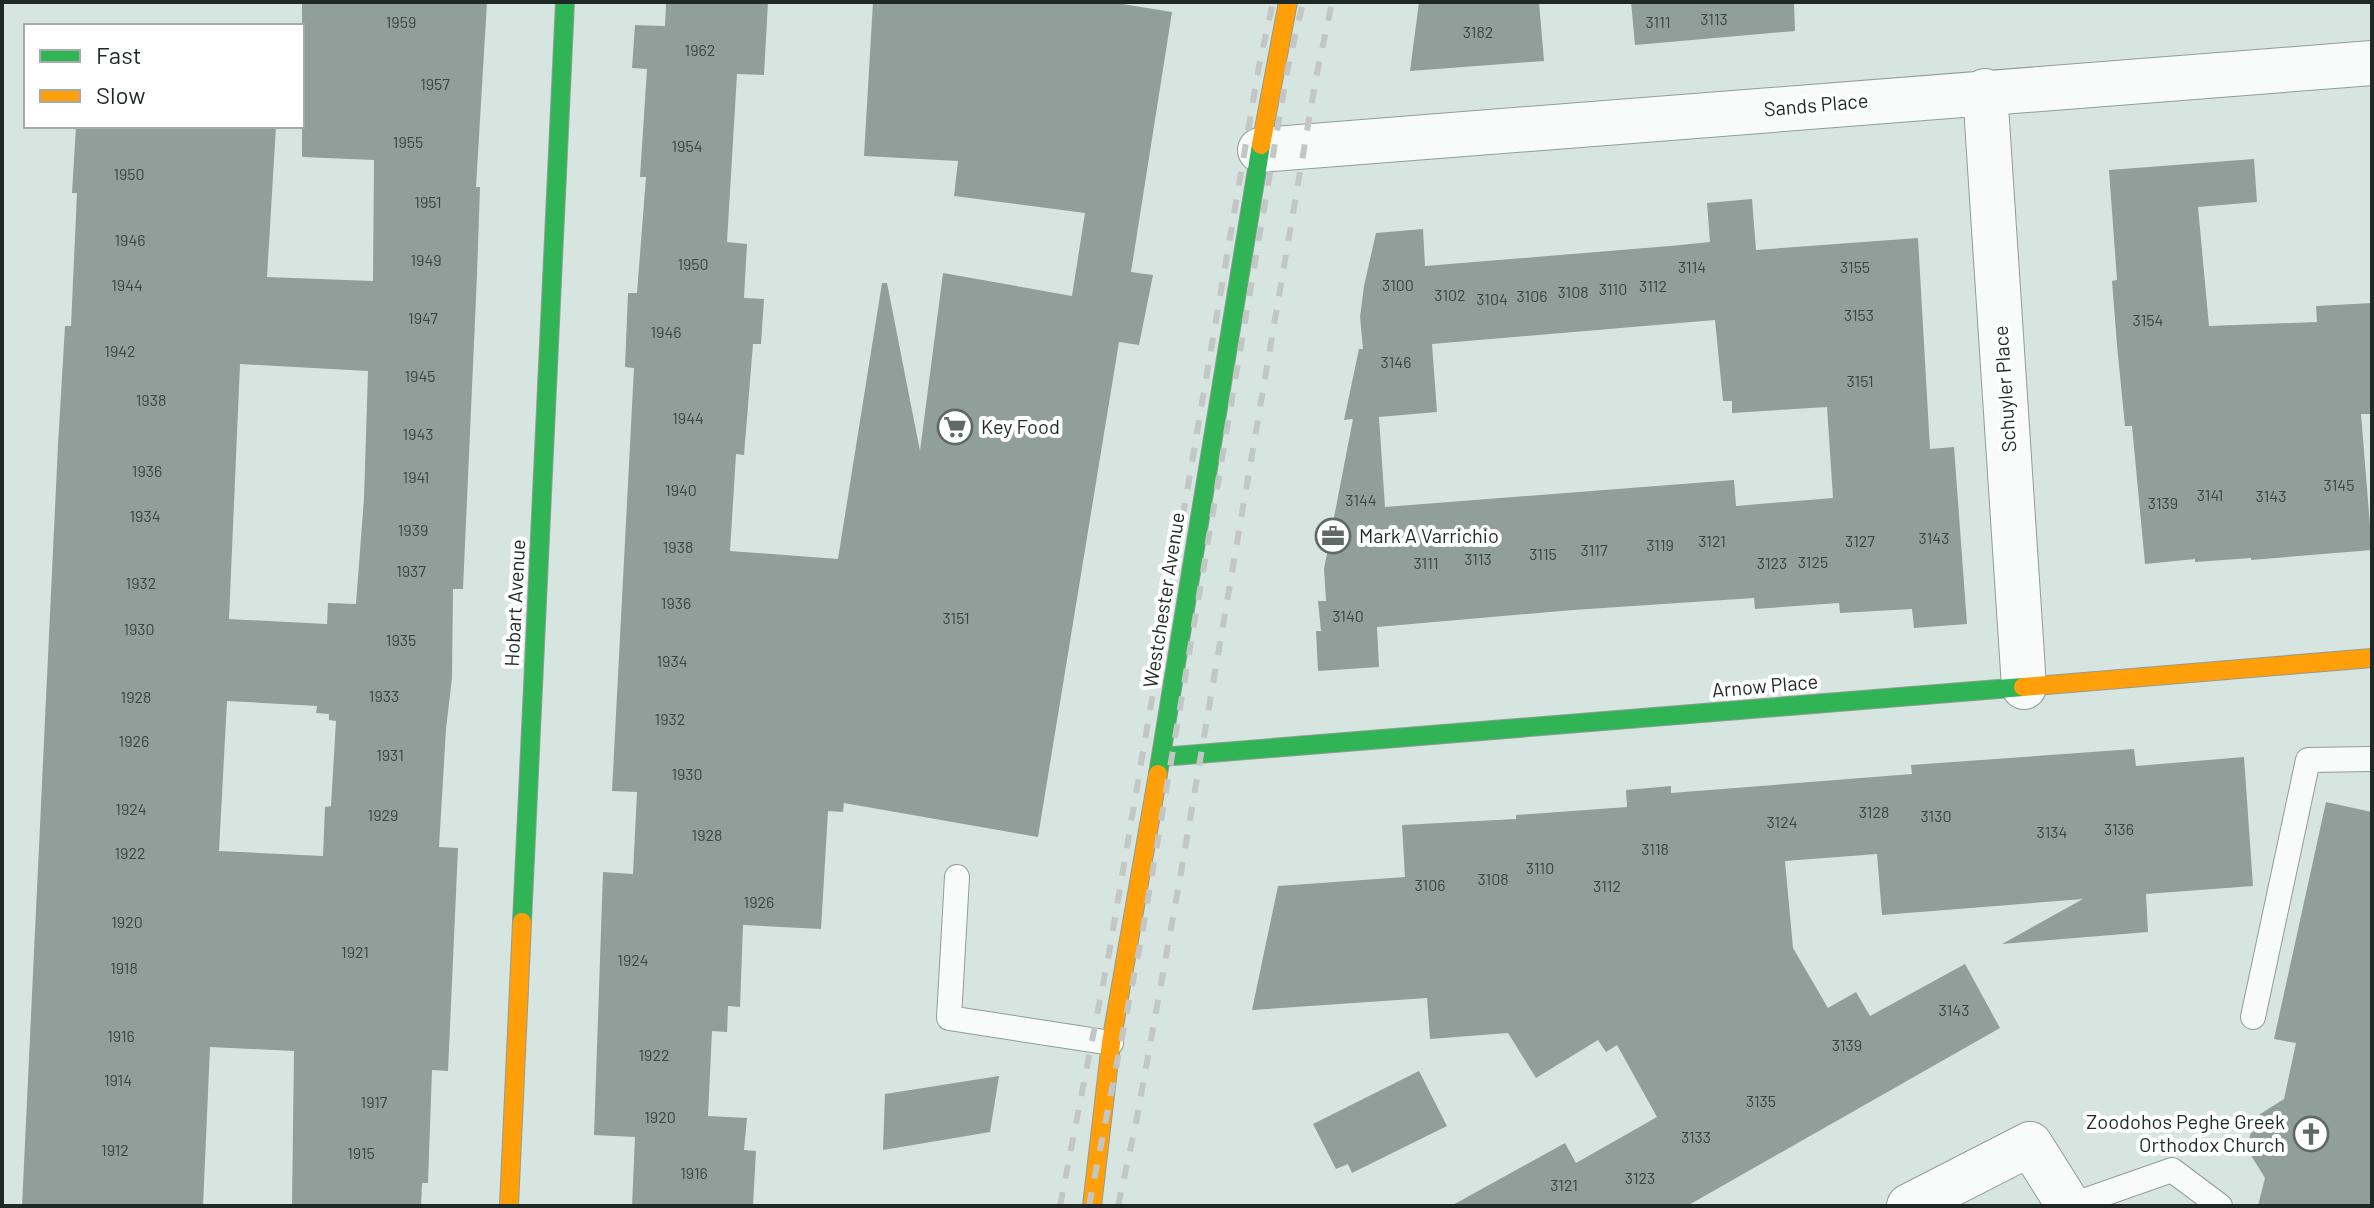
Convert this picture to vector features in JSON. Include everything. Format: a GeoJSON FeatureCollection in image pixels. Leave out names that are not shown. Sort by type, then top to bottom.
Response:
{"type":"FeatureCollection","features":[{"type":"Feature","properties":{"kind":"street","name":"Hobart Avenue"},"geometry":{"type":"LineString","coordinates":[[509,1206],[565,2]]}},
{"type":"Feature","properties":{"kind":"street","name":"Westchester Avenue"},"geometry":{"type":"LineString","coordinates":[[1092,1206],[1111,1043],[1260,150],[1288,2]]}},
{"type":"Feature","properties":{"kind":"street","name":"Sands Place"},"geometry":{"type":"LineString","coordinates":[[1260,150],[2372,63]]}},
{"type":"Feature","properties":{"kind":"street","name":"Schuyler Place"},"geometry":{"type":"LineString","coordinates":[[1985,91],[2024,687]]}},
{"type":"Feature","properties":{"kind":"street","name":"Arnow Place"},"geometry":{"type":"LineString","coordinates":[[1161,757],[2372,658]]}},
{"type":"Feature","properties":{"kind":"street"},"geometry":{"type":"LineString","coordinates":[[1909,1206],[2030,1144],[2069,1206]]}},
{"type":"Feature","properties":{"kind":"lane"},"geometry":{"type":"LineString","coordinates":[[2253,1017],[2308,760],[2372,759]]}},
{"type":"Feature","properties":{"kind":"lane"},"geometry":{"type":"LineString","coordinates":[[957,877],[949,1018],[1111,1043]]}},
{"type":"Feature","properties":{"kind":"lane"},"geometry":{"type":"LineString","coordinates":[[2069,1206],[2172,1170],[2220,1206]]}},
{"type":"Feature","properties":{"kind":"building"},"geometry":{"type":"Polygon","coordinates":[[[302,2],[487,2],[476,187],[480,187],[463,589],[453,589],[452,678],[439,847],[458,848],[448,1071],[432,1070],[428,1183],[422,1183],[421,1206],[292,1206],[294,1051],[210,1047],[203,1206],[22,1206],[58,445],[65,326],[71,326],[77,193],[72,193],[76,128],[276,128],[267,277],[373,281],[374,160],[302,157],[302,2]],[[240,364],[229,619],[327,624],[328,603],[356,604],[364,498],[368,371],[240,364]],[[227,701],[219,851],[323,856],[325,807],[331,806],[336,721],[329,720],[329,714],[316,713],[317,706],[227,701]]]}},
{"type":"Feature","properties":{"kind":"building"},"geometry":{"type":"Polygon","coordinates":[[[666,2],[768,2],[764,75],[737,74],[727,242],[747,244],[744,298],[764,299],[761,344],[753,344],[744,455],[736,454],[730,551],[838,559],[882,283],[887,283],[920,451],[943,273],[1072,296],[1085,213],[954,196],[958,161],[864,156],[873,2],[1110,2],[1172,12],[1131,272],[1153,275],[1139,345],[1119,342],[1038,837],[844,803],[843,812],[828,811],[821,929],[743,925],[740,1007],[728,1006],[727,1032],[712,1031],[708,1116],[747,1118],[744,1150],[756,1151],[753,1206],[632,1206],[635,1137],[594,1135],[603,872],[633,874],[637,792],[612,791],[634,368],[625,367],[628,293],[637,293],[646,177],[640,177],[647,69],[632,68],[635,25],[665,26],[666,2]]]}},
{"type":"Feature","properties":{"kind":"building"},"geometry":{"type":"Polygon","coordinates":[[[1419,2],[1539,2],[1544,61],[1410,71],[1419,2]]]}},
{"type":"Feature","properties":{"kind":"building"},"geometry":{"type":"Polygon","coordinates":[[[1631,2],[1794,2],[1795,31],[1635,45],[1631,2]]]}},
{"type":"Feature","properties":{"kind":"building"},"geometry":{"type":"Polygon","coordinates":[[[2254,159],[2257,202],[2198,207],[2209,326],[2317,322],[2316,306],[2372,303],[2372,414],[2361,414],[2372,550],[2251,560],[2195,562],[2195,559],[2145,564],[2132,426],[2125,426],[2117,345],[2112,281],[2117,280],[2109,170],[2254,159]]]}},
{"type":"Feature","properties":{"kind":"building"},"geometry":{"type":"Polygon","coordinates":[[[1752,199],[1756,250],[1918,238],[1930,449],[1954,447],[1967,624],[1914,628],[1912,609],[1840,613],[1839,603],[1755,609],[1754,598],[1573,610],[1377,627],[1379,667],[1318,671],[1316,631],[1321,631],[1318,601],[1326,601],[1324,569],[1353,419],[1344,420],[1359,349],[1363,349],[1360,317],[1376,233],[1423,229],[1425,266],[1670,246],[1710,242],[1707,203],[1752,199]],[[1715,320],[1432,344],[1437,412],[1379,417],[1385,507],[1734,480],[1736,506],[1833,498],[1827,407],[1732,413],[1732,401],[1723,401],[1715,320]]]}},
{"type":"Feature","properties":{"kind":"building"},"geometry":{"type":"Polygon","coordinates":[[[2134,749],[2136,766],[2244,757],[2253,886],[2146,894],[2148,932],[2002,944],[2083,899],[1882,915],[1877,854],[1785,861],[1793,948],[1828,1008],[1856,992],[1870,1016],[1965,964],[2000,1028],[1687,1206],[1451,1206],[1565,1143],[1576,1163],[1657,1117],[1617,1045],[1606,1052],[1598,1040],[1536,1078],[1508,1033],[1430,1039],[1427,998],[1252,1010],[1278,886],[1405,877],[1402,825],[1516,819],[1516,815],[1627,807],[1626,790],[1671,786],[1671,793],[1912,774],[1911,765],[2134,749]]]}},
{"type":"Feature","properties":{"kind":"building"},"geometry":{"type":"Polygon","coordinates":[[[2326,802],[2372,812],[2372,1206],[2258,1206],[2265,1178],[2247,1149],[2254,1118],[2284,1099],[2296,1043],[2274,1039],[2326,802]]]}},
{"type":"Feature","properties":{"kind":"building"},"geometry":{"type":"Polygon","coordinates":[[[1419,1071],[1447,1126],[1352,1173],[1348,1164],[1336,1169],[1313,1124],[1419,1071]]]}},
{"type":"Feature","properties":{"kind":"building"},"geometry":{"type":"Polygon","coordinates":[[[999,1076],[990,1132],[883,1150],[885,1094],[999,1076]]]}},
{"type":"Feature","properties":{"kind":"railway"},"geometry":{"type":"LineString","coordinates":[[1060,1206],[1109,953],[1259,66],[1273,2]]}},
{"type":"Feature","properties":{"kind":"railway"},"geometry":{"type":"LineString","coordinates":[[1089,1206],[1141,940],[1287,72],[1303,2]]}},
{"type":"Feature","properties":{"kind":"railway"},"geometry":{"type":"LineString","coordinates":[[1118,1206],[1179,884],[1316,78],[1332,2]]}},
{"type":"Feature","properties":{"kind":"traffic: fast"},"geometry":{"type":"LineString","coordinates":[[522,922],[565,2]]}},
{"type":"Feature","properties":{"kind":"traffic: fast"},"geometry":{"type":"LineString","coordinates":[[1158,774],[1261,145]]}},
{"type":"Feature","properties":{"kind":"traffic: fast"},"geometry":{"type":"LineString","coordinates":[[1161,757],[2023,687]]}},
{"type":"Feature","properties":{"kind":"traffic: slow"},"geometry":{"type":"LineString","coordinates":[[1261,145],[1288,2]]}},
{"type":"Feature","properties":{"kind":"traffic: slow"},"geometry":{"type":"LineString","coordinates":[[2023,687],[2372,658]]}},
{"type":"Feature","properties":{"kind":"traffic: slow"},"geometry":{"type":"LineString","coordinates":[[1092,1206],[1111,1043],[1158,774]]}},
{"type":"Feature","properties":{"kind":"traffic: slow"},"geometry":{"type":"LineString","coordinates":[[509,1206],[522,922]]}},
{"type":"Feature","properties":{"kind":"place","name":"Key Food"},"geometry":{"type":"Point","coordinates":[955,427]}},
{"type":"Feature","properties":{"kind":"place","name":"Mark A Varrichio"},"geometry":{"type":"Point","coordinates":[1333,536]}},
{"type":"Feature","properties":{"kind":"place","name":"Zoodohos Peghe Greek Orthodox Church"},"geometry":{"type":"Point","coordinates":[2311,1134]}}]}
